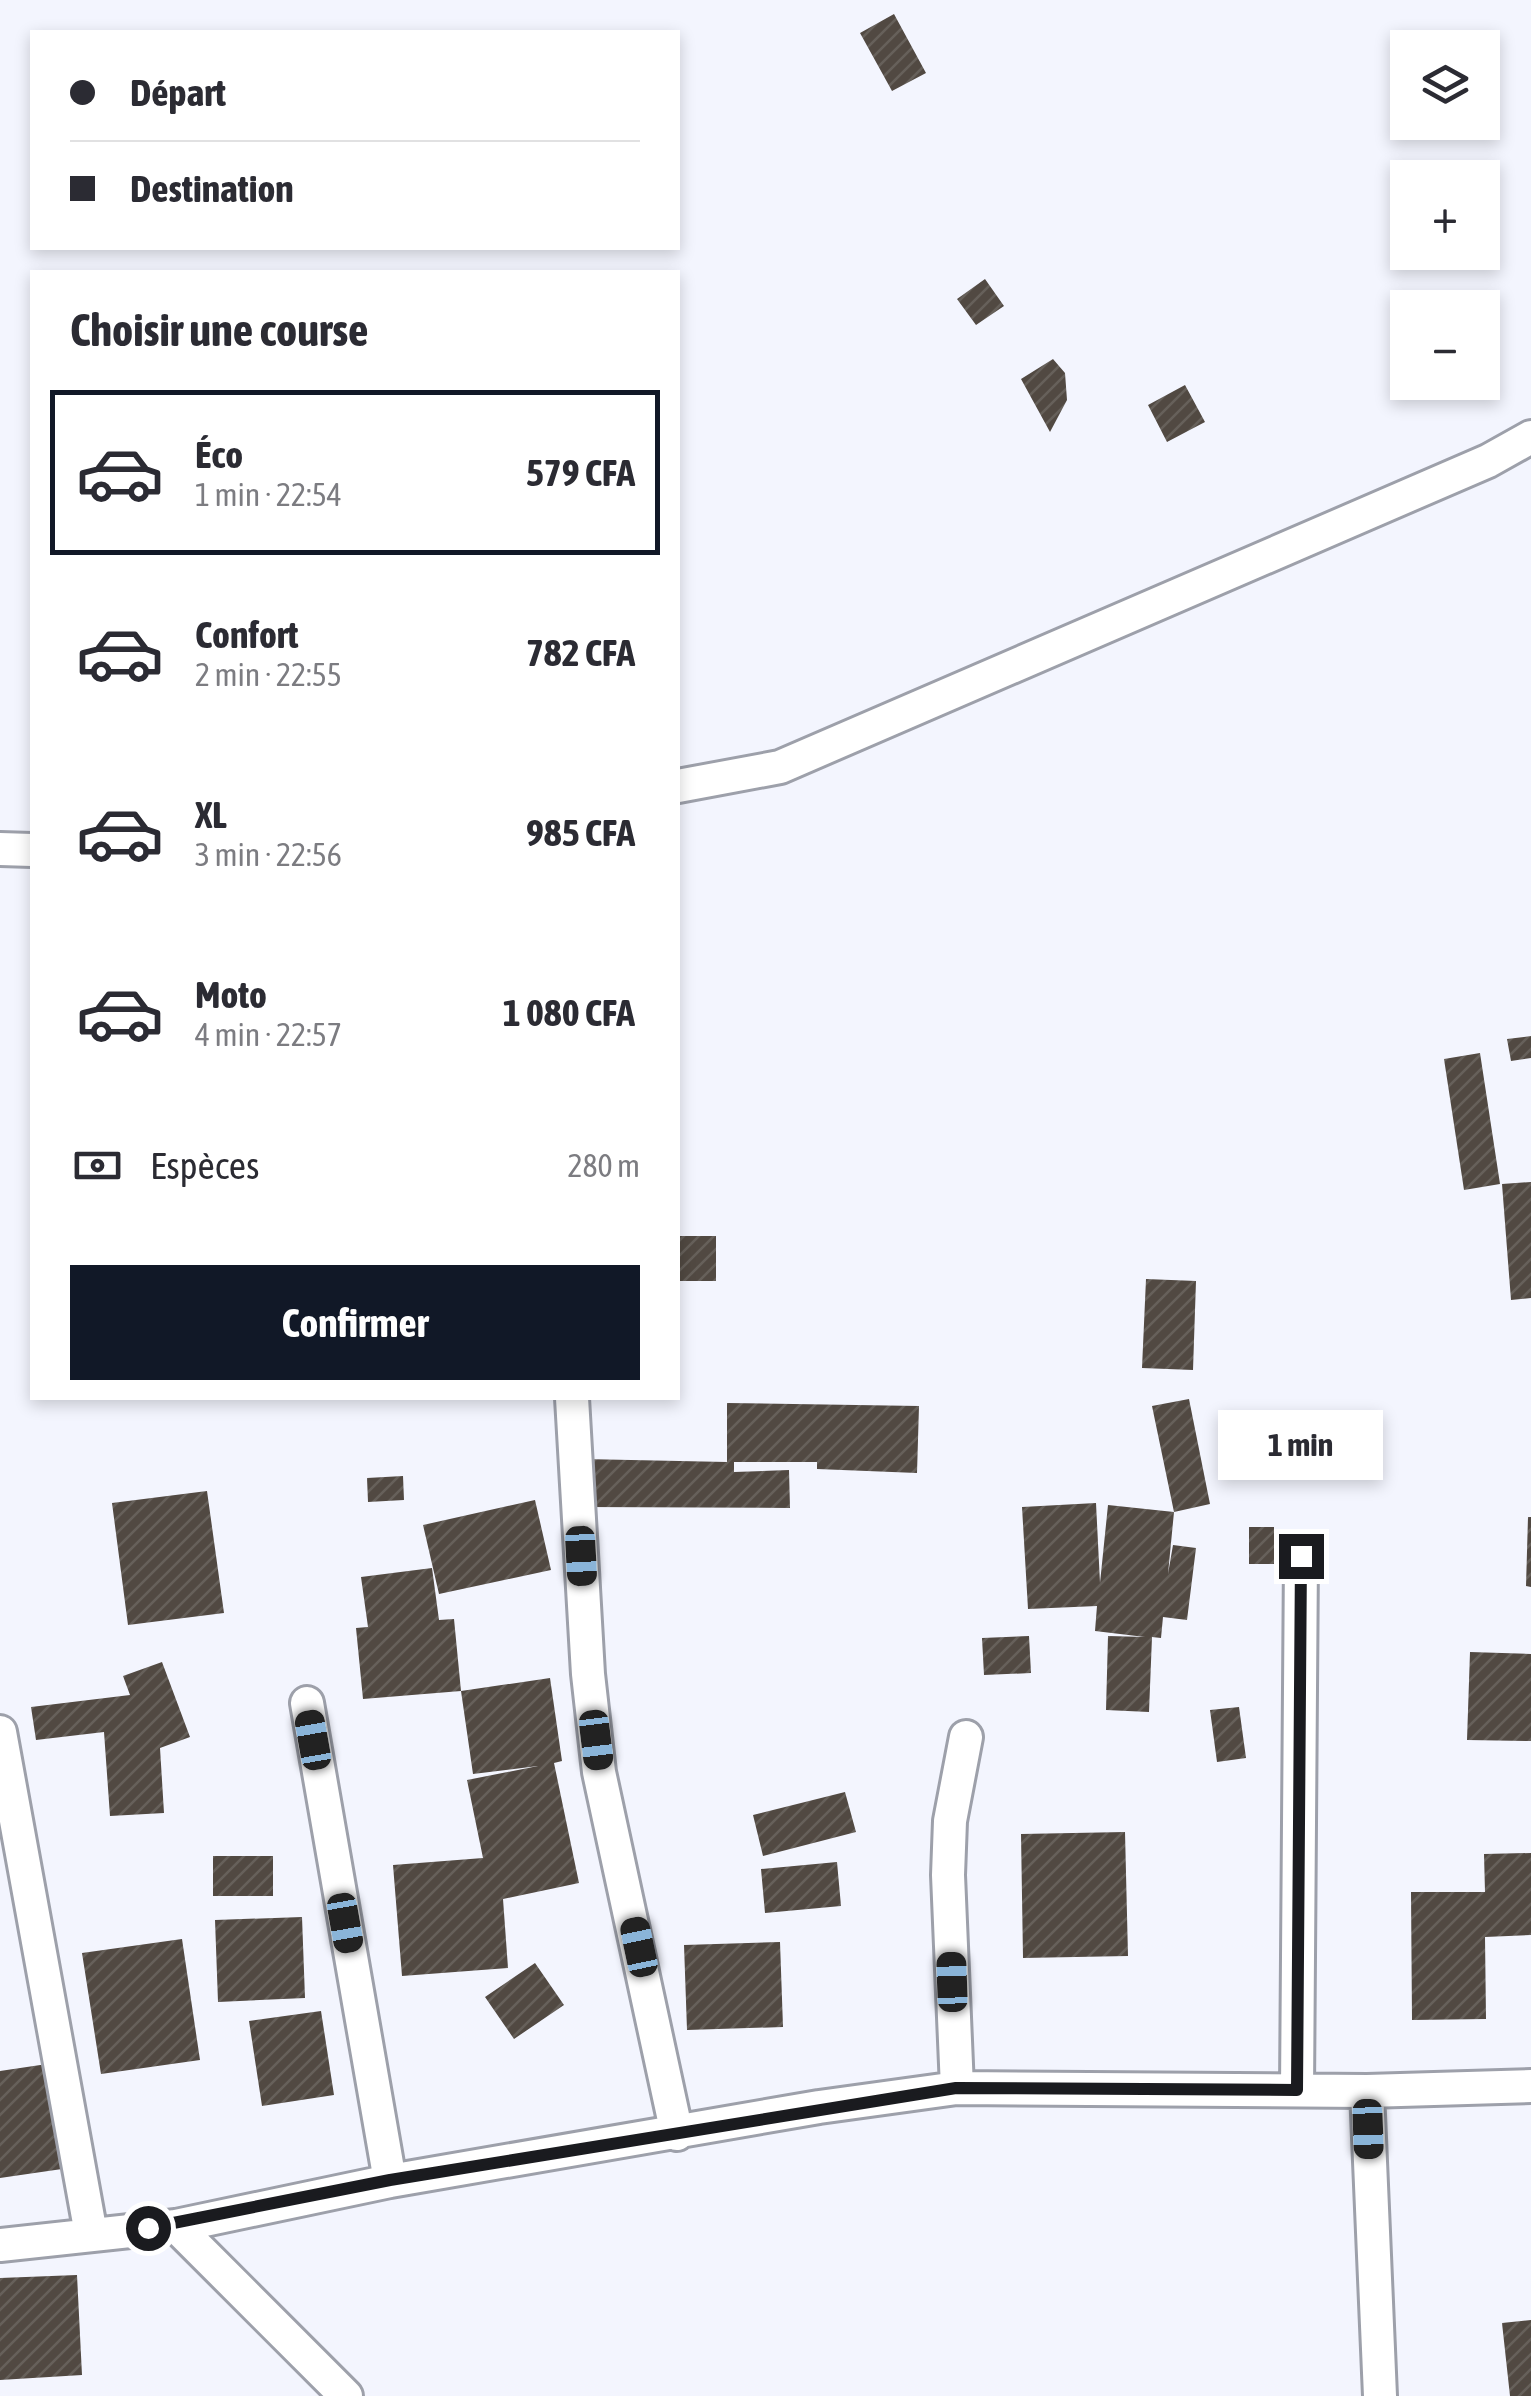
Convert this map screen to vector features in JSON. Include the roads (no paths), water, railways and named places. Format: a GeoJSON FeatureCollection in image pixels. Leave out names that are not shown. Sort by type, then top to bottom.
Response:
{"type":"FeatureCollection","features":[{"type":"Feature","properties":{"kind":"street"},"geometry":{"type":"LineString","coordinates":[[680,786],[780,767],[1488,460],[1531,437]]}},
{"type":"Feature","properties":{"kind":"street"},"geometry":{"type":"LineString","coordinates":[[0,849],[30,850]]}},
{"type":"Feature","properties":{"kind":"street"},"geometry":{"type":"LineString","coordinates":[[572,1400],[588,1674],[600,1772],[677,2134]]}},
{"type":"Feature","properties":{"kind":"street"},"geometry":{"type":"LineString","coordinates":[[1297,2090],[1301,1556]]}},
{"type":"Feature","properties":{"kind":"street"},"geometry":{"type":"LineString","coordinates":[[306,1703],[390,2180]]}},
{"type":"Feature","properties":{"kind":"street"},"geometry":{"type":"LineString","coordinates":[[0,1732],[91,2234]]}},
{"type":"Feature","properties":{"kind":"street"},"geometry":{"type":"LineString","coordinates":[[956,2088],[948,1876],[950,1821],[966,1737]]}},
{"type":"Feature","properties":{"kind":"street"},"geometry":{"type":"LineString","coordinates":[[0,2245],[176,2226],[390,2180],[819,2107],[956,2088],[1367,2091],[1531,2086]]}},
{"type":"Feature","properties":{"kind":"street"},"geometry":{"type":"LineString","coordinates":[[1367,2091],[1380,2396]]}},
{"type":"Feature","properties":{"kind":"street"},"geometry":{"type":"LineString","coordinates":[[176,2226],[346,2396]]}}]}
